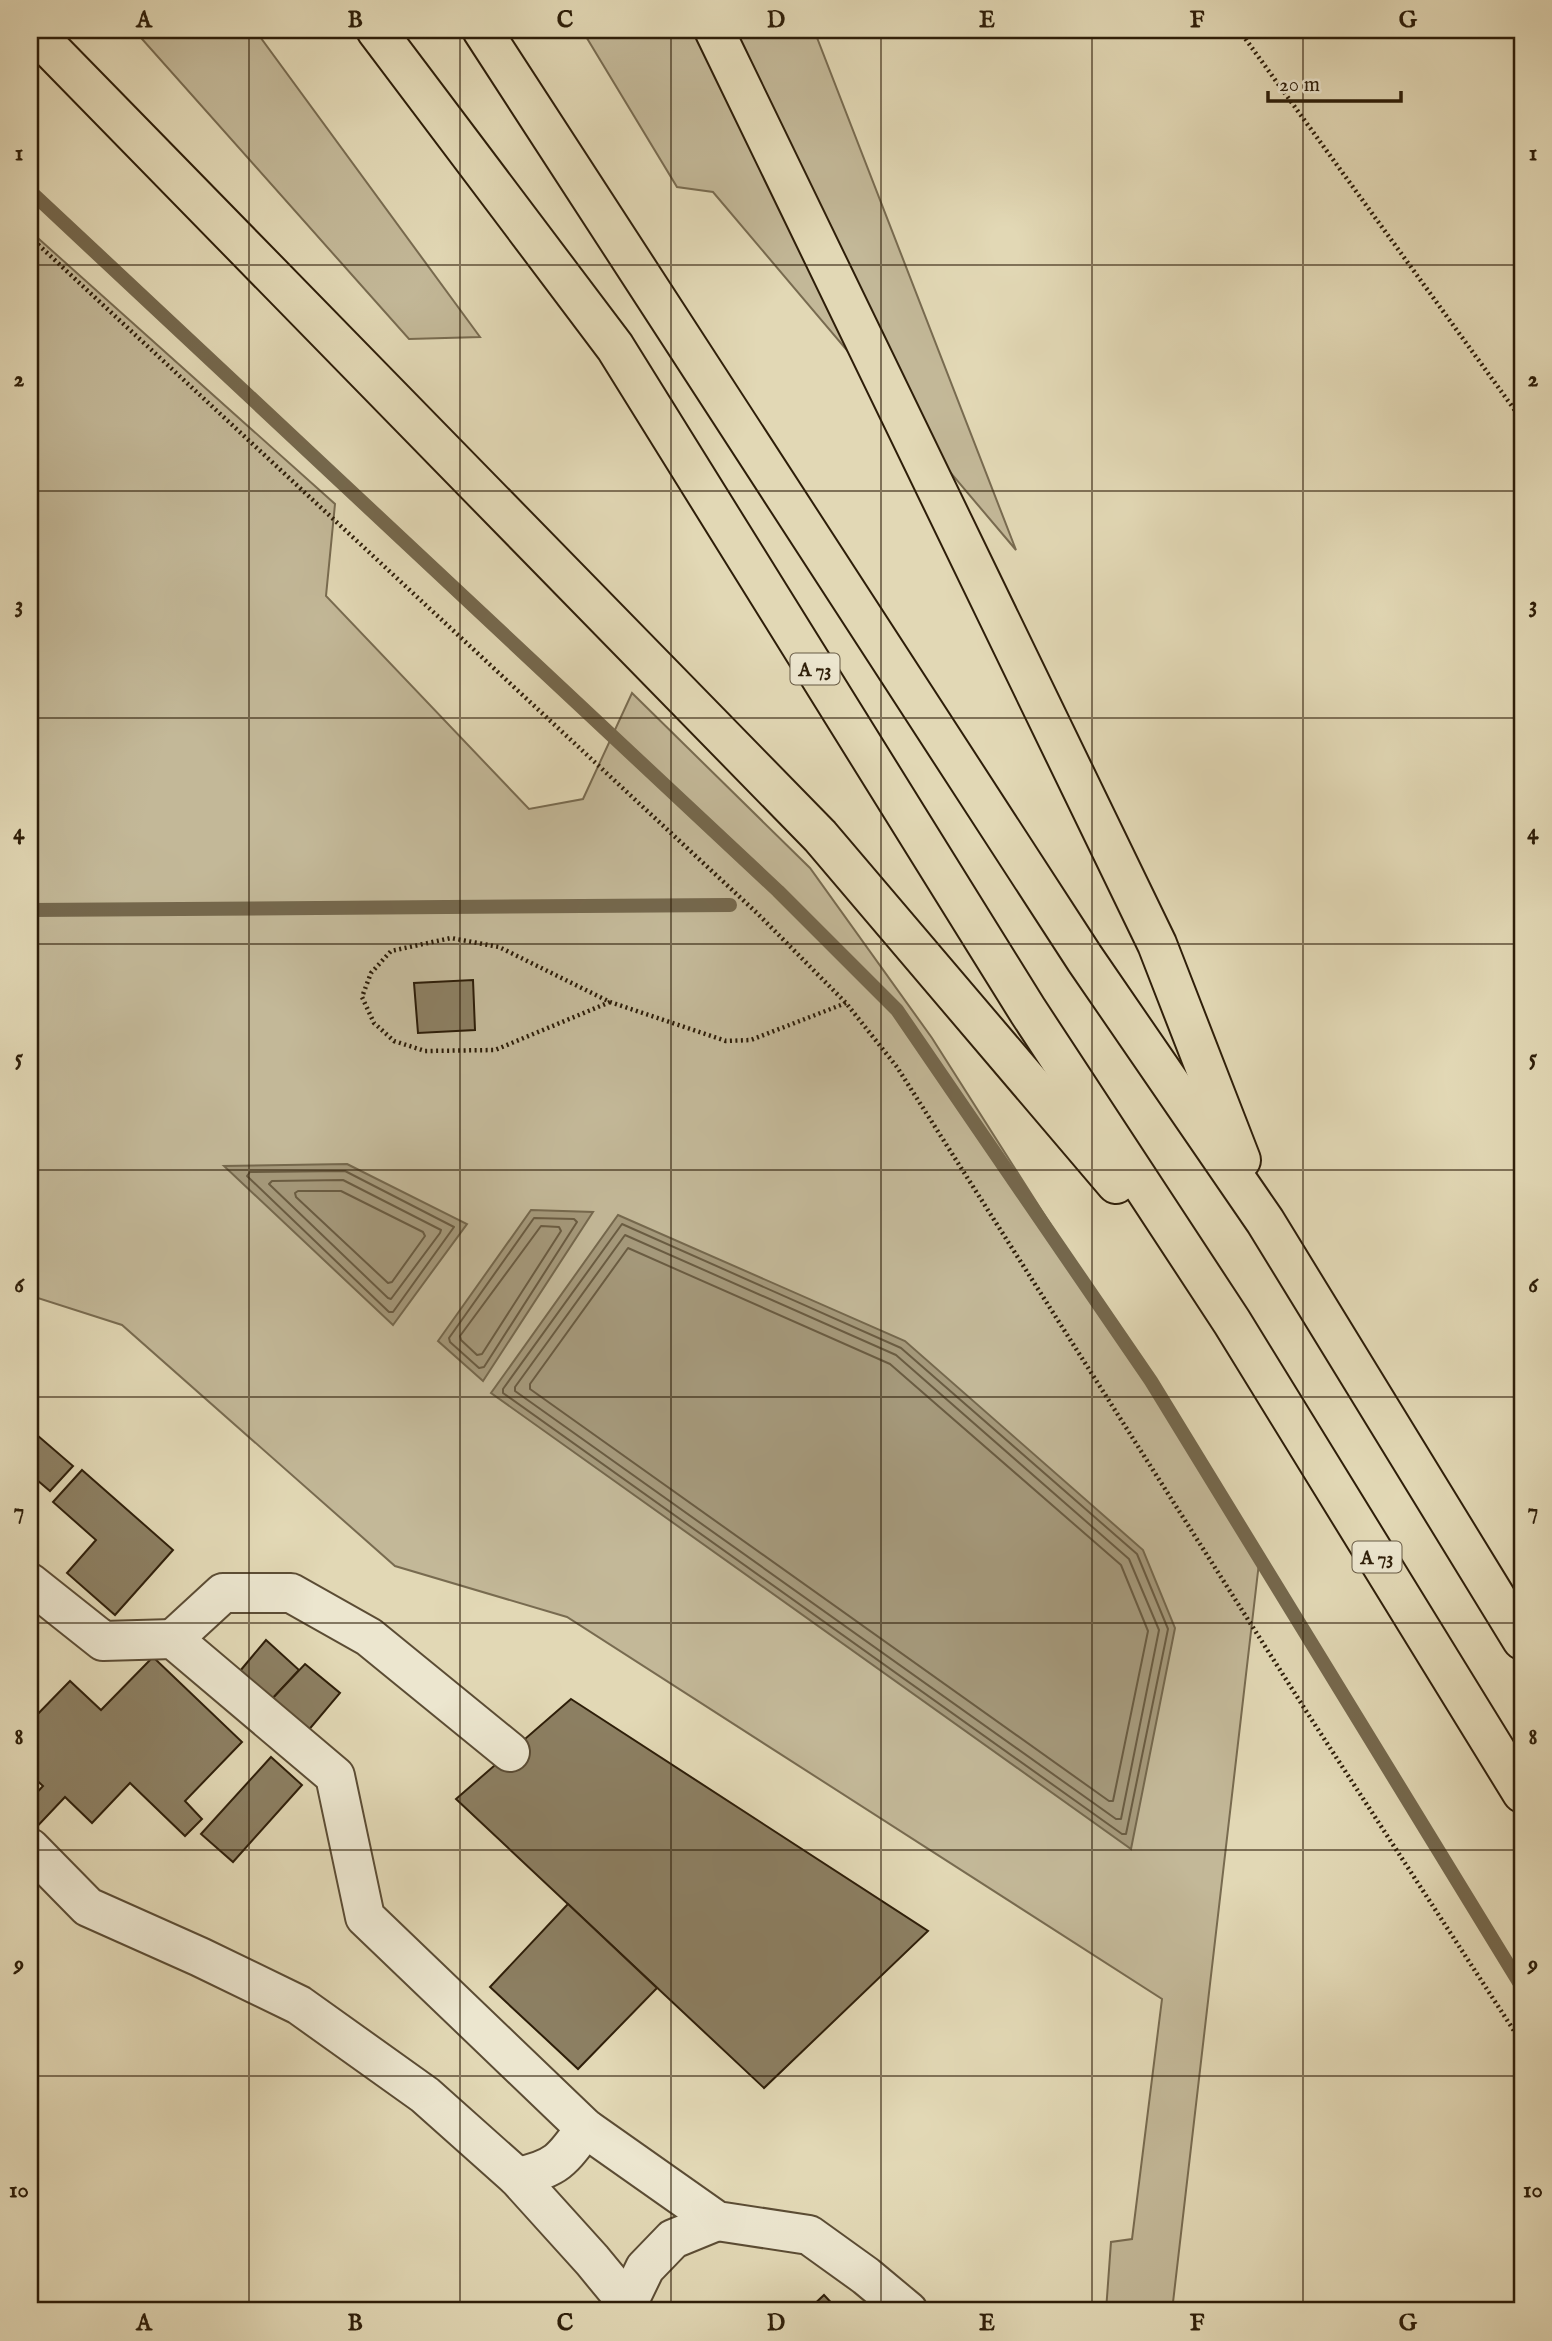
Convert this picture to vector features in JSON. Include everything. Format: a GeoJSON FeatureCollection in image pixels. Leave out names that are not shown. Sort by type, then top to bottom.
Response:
{"type":"FeatureCollection","features":[{"type":"Feature","properties":{"kind":"highway"},"geometry":{"type":"LineString","coordinates":[[32,30],[820,836],[1233,1322]]}},
{"type":"Feature","properties":{"kind":"highway","name":"A 73"},"geometry":{"type":"LineString","coordinates":[[376,30],[615,347],[1028,1011],[1233,1322],[1522,1793]]}},
{"type":"Feature","properties":{"kind":"highway"},"geometry":{"type":"LineString","coordinates":[[482,30],[1085,958],[1265,1221],[1522,1640]]}},
{"type":"Feature","properties":{"kind":"highway"},"geometry":{"type":"LineString","coordinates":[[714,30],[1157,944],[1265,1221]]}},
{"type":"Feature","properties":{"kind":"lane"},"geometry":{"type":"LineString","coordinates":[[30,1583],[103,1641],[173,1639],[223,1592],[292,1593],[369,1637],[510,1752]]}},
{"type":"Feature","properties":{"kind":"lane"},"geometry":{"type":"LineString","coordinates":[[173,1639],[334,1776],[365,1917],[585,2128],[717,2221],[809,2235],[866,2276],[908,2311]]}},
{"type":"Feature","properties":{"kind":"lane"},"geometry":{"type":"LineString","coordinates":[[30,1848],[88,1907],[299,2005],[425,2095],[517,2177],[631,2307],[645,2267],[673,2239],[717,2221]]}},
{"type":"Feature","properties":{"kind":"lane"},"geometry":{"type":"LineString","coordinates":[[517,2177],[544,2172],[567,2155],[585,2128]]}},
{"type":"Feature","properties":{"kind":"path"},"geometry":{"type":"LineString","coordinates":[[1240,30],[1522,420]]}},
{"type":"Feature","properties":{"kind":"path"},"geometry":{"type":"LineString","coordinates":[[30,237],[757,913],[846,1003],[897,1067],[1293,1690],[1522,2043]]}},
{"type":"Feature","properties":{"kind":"path"},"geometry":{"type":"LineString","coordinates":[[610,1002],[495,1050],[425,1051],[394,1041],[374,1023],[362,997],[370,973],[391,951],[451,937],[499,947],[610,1002],[726,1041],[751,1040],[846,1003]]}},
{"type":"Feature","properties":{"kind":"shaded area"},"geometry":{"type":"Polygon","coordinates":[[[134,30],[255,30],[480,337],[409,339],[134,30]]]}},
{"type":"Feature","properties":{"kind":"shaded area"},"geometry":{"type":"Polygon","coordinates":[[[582,30],[814,30],[1016,550],[713,192],[677,187],[582,30]]]}},
{"type":"Feature","properties":{"kind":"shaded area"},"geometry":{"type":"Polygon","coordinates":[[[30,231],[335,504],[326,596],[529,809],[583,799],[632,693],[810,868],[932,1038],[1260,1554],[1172,2311],[1106,2311],[1111,2242],[1132,2239],[1162,1999],[567,1617],[395,1566],[122,1325],[38,1298],[30,1301],[30,231]]]}},
{"type":"Feature","properties":{"kind":"water"},"geometry":{"type":"Polygon","coordinates":[[[347,1164],[467,1224],[393,1325],[224,1166],[347,1164]]]}},
{"type":"Feature","properties":{"kind":"water"},"geometry":{"type":"Polygon","coordinates":[[[531,1210],[593,1212],[483,1381],[438,1341],[531,1210]]]}},
{"type":"Feature","properties":{"kind":"water"},"geometry":{"type":"Polygon","coordinates":[[[618,1215],[905,1341],[1143,1550],[1175,1628],[1131,1849],[491,1393],[618,1215]]]}},
{"type":"Feature","properties":{"kind":"building"},"geometry":{"type":"Polygon","coordinates":[[[473,980],[475,1030],[418,1033],[414,983],[473,980]]]}},
{"type":"Feature","properties":{"kind":"building"},"geometry":{"type":"Polygon","coordinates":[[[30,1429],[73,1466],[50,1491],[30,1474],[30,1429]]]}},
{"type":"Feature","properties":{"kind":"building"},"geometry":{"type":"Polygon","coordinates":[[[82,1470],[173,1550],[115,1615],[67,1573],[96,1540],[53,1502],[82,1470]]]}},
{"type":"Feature","properties":{"kind":"building"},"geometry":{"type":"Polygon","coordinates":[[[266,1640],[299,1670],[272,1699],[240,1671],[266,1640]]]}},
{"type":"Feature","properties":{"kind":"building"},"geometry":{"type":"Polygon","coordinates":[[[153,1657],[242,1742],[185,1801],[202,1819],[185,1836],[130,1783],[92,1823],[65,1797],[30,1834],[30,1800],[43,1786],[30,1774],[30,1722],[70,1681],[101,1710],[153,1657]]]}},
{"type":"Feature","properties":{"kind":"building"},"geometry":{"type":"Polygon","coordinates":[[[305,1664],[340,1693],[307,1732],[272,1699],[305,1664]]]}},
{"type":"Feature","properties":{"kind":"building"},"geometry":{"type":"Polygon","coordinates":[[[571,1699],[928,1931],[764,2088],[456,1799],[571,1699]]]}},
{"type":"Feature","properties":{"kind":"building"},"geometry":{"type":"Polygon","coordinates":[[[271,1757],[302,1785],[233,1862],[201,1834],[271,1757]]]}},
{"type":"Feature","properties":{"kind":"building"},"geometry":{"type":"Polygon","coordinates":[[[568,1904],[657,1988],[578,2069],[490,1987],[568,1904]]]}},
{"type":"Feature","properties":{"kind":"building"},"geometry":{"type":"Polygon","coordinates":[[[824,2295],[839,2311],[807,2311],[824,2295]]]}},
{"type":"Feature","properties":{"kind":"waterway"},"geometry":{"type":"LineString","coordinates":[[30,191],[778,891],[897,1010],[1151,1381],[1522,1987]]}},
{"type":"Feature","properties":{"kind":"waterway"},"geometry":{"type":"LineString","coordinates":[[30,910],[730,905]]}}]}
